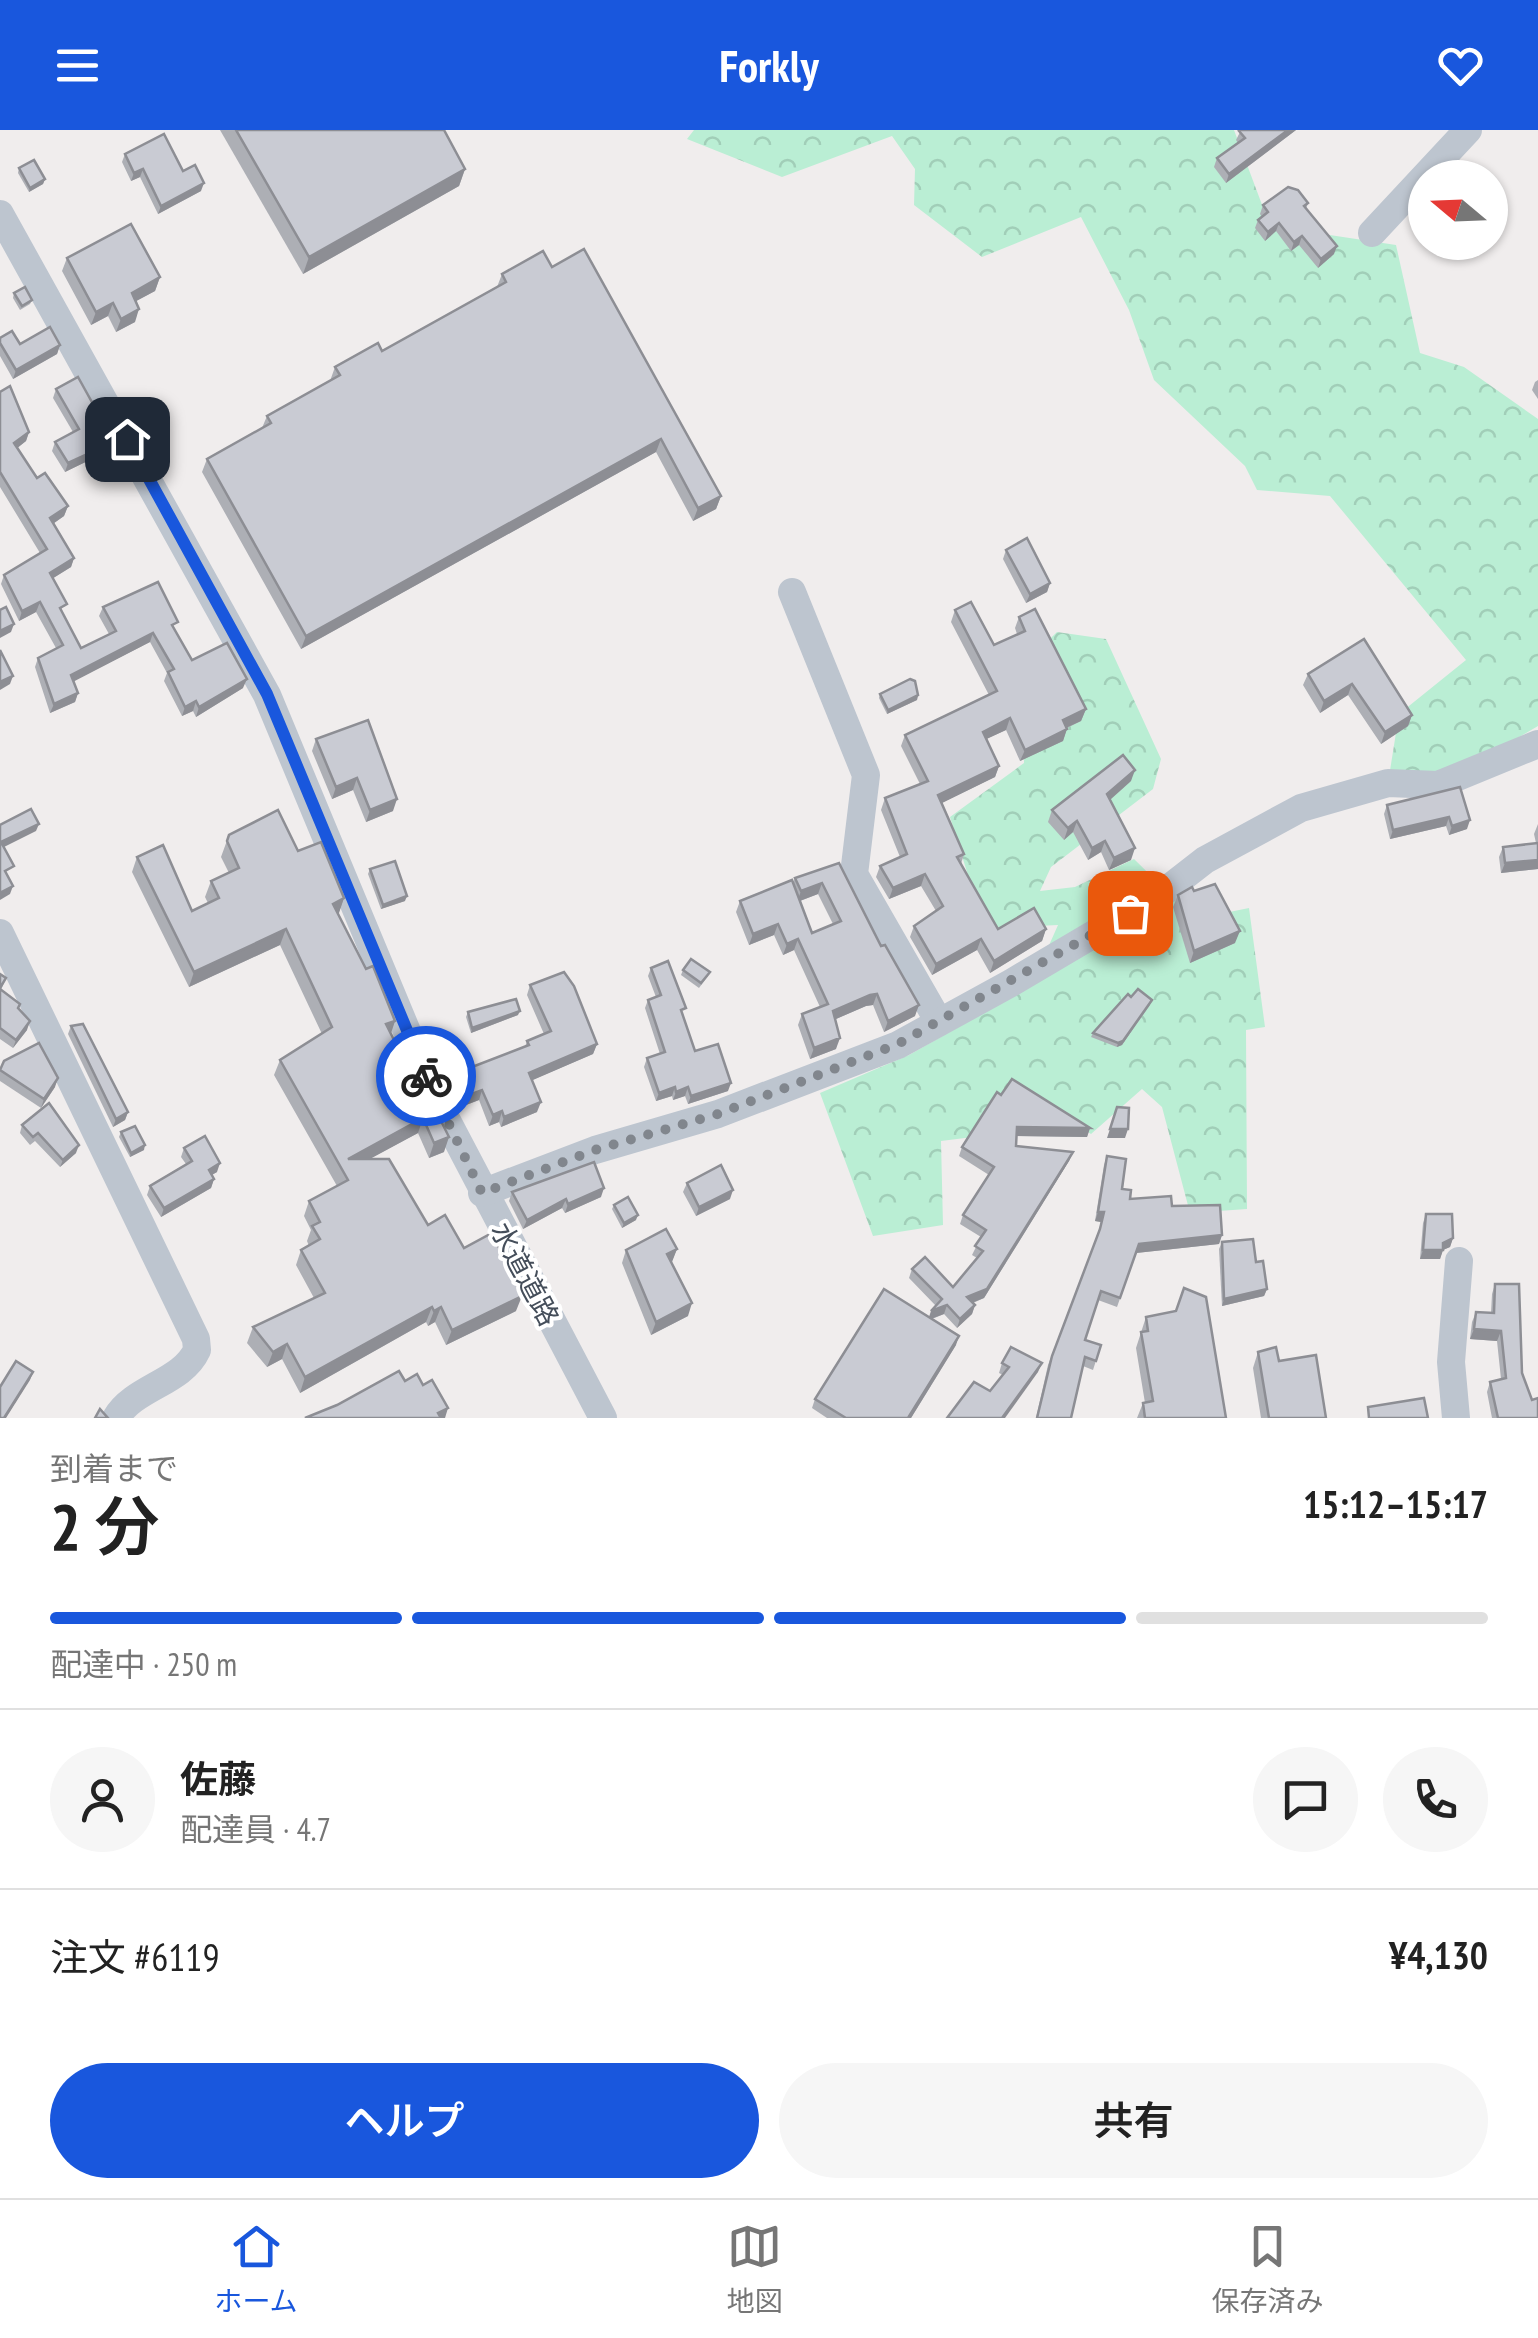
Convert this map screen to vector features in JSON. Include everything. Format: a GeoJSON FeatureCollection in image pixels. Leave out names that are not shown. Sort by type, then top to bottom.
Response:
{"type":"FeatureCollection","features":[{"type":"Feature","properties":{"kind":"street"},"geometry":{"type":"LineString","coordinates":[[1372,233],[1468,130]]}},
{"type":"Feature","properties":{"kind":"street","name":"水道道路"},"geometry":{"type":"LineString","coordinates":[[0,214],[267,694],[433,1094],[603,1418]]}},
{"type":"Feature","properties":{"kind":"street"},"geometry":{"type":"LineString","coordinates":[[792,592],[866,775],[854,874],[938,1022]]}},
{"type":"Feature","properties":{"kind":"street"},"geometry":{"type":"LineString","coordinates":[[482,1193],[595,1150],[718,1114],[898,1044],[1160,895],[1205,860],[1300,808],[1388,783],[1438,785],[1538,744]]}},
{"type":"Feature","properties":{"kind":"street"},"geometry":{"type":"LineString","coordinates":[[0,933],[196,1340],[197,1350],[189,1364],[124,1405],[116,1418]]}},
{"type":"Feature","properties":{"kind":"street"},"geometry":{"type":"LineString","coordinates":[[1456,1418],[1451,1362],[1459,1260]]}},
{"type":"Feature","properties":{"kind":"green space"},"geometry":{"type":"Polygon","coordinates":[[[694,130],[1234,130],[1270,226],[1396,245],[1420,353],[1464,367],[1538,419],[1538,726],[1438,785],[1388,783],[1399,714],[1466,660],[1330,496],[1257,490],[1245,466],[1154,380],[1129,310],[1081,217],[982,257],[914,205],[915,169],[892,136],[782,177],[687,139],[694,130]]]}},
{"type":"Feature","properties":{"kind":"green space"},"geometry":{"type":"Polygon","coordinates":[[[1057,632],[1106,639],[1161,759],[1153,789],[1051,867],[1040,891],[1075,887],[1134,859],[1195,919],[1249,908],[1265,1027],[1246,1030],[1247,1209],[1190,1213],[1162,1107],[1142,1089],[1091,1134],[1022,1087],[973,1137],[941,1141],[943,1225],[873,1236],[820,1093],[909,1055],[1031,986],[1058,925],[993,928],[975,898],[950,817],[1024,763],[1024,664],[1057,632]]]}},
{"type":"Feature","properties":{"kind":"building"},"geometry":{"type":"Polygon","coordinates":[[[236,130],[444,130],[465,169],[309,257],[236,130]]]}},
{"type":"Feature","properties":{"kind":"building"},"geometry":{"type":"Polygon","coordinates":[[[1241,130],[1288,130],[1229,174],[1217,158],[1245,138],[1241,130]]]}},
{"type":"Feature","properties":{"kind":"building"},"geometry":{"type":"Polygon","coordinates":[[[164,134],[183,171],[195,165],[204,183],[161,206],[143,169],[134,173],[125,154],[164,134]]]}},
{"type":"Feature","properties":{"kind":"building"},"geometry":{"type":"Polygon","coordinates":[[[34,160],[45,179],[30,188],[19,168],[34,160]]]}},
{"type":"Feature","properties":{"kind":"building"},"geometry":{"type":"Polygon","coordinates":[[[1288,187],[1298,190],[1308,203],[1304,206],[1337,246],[1321,259],[1302,236],[1294,242],[1279,223],[1268,232],[1258,220],[1268,212],[1263,205],[1288,187]]]}},
{"type":"Feature","properties":{"kind":"building"},"geometry":{"type":"Polygon","coordinates":[[[131,224],[160,277],[132,293],[139,309],[121,319],[113,303],[96,312],[67,258],[131,224]]]}},
{"type":"Feature","properties":{"kind":"building"},"geometry":{"type":"Polygon","coordinates":[[[584,249],[721,496],[698,508],[661,439],[306,636],[207,459],[271,423],[267,416],[340,375],[335,367],[378,343],[382,351],[506,282],[502,274],[543,251],[552,267],[584,249]]]}},
{"type":"Feature","properties":{"kind":"building"},"geometry":{"type":"Polygon","coordinates":[[[25,287],[32,300],[22,306],[14,293],[25,287]]]}},
{"type":"Feature","properties":{"kind":"building"},"geometry":{"type":"Polygon","coordinates":[[[50,327],[60,345],[16,370],[0,338],[12,331],[20,344],[50,327]]]}},
{"type":"Feature","properties":{"kind":"building"},"geometry":{"type":"Polygon","coordinates":[[[78,377],[114,442],[68,463],[55,442],[79,429],[56,389],[78,377]]]}},
{"type":"Feature","properties":{"kind":"building"},"geometry":{"type":"Polygon","coordinates":[[[10,386],[29,432],[14,443],[37,478],[45,473],[68,506],[50,518],[74,558],[50,573],[67,604],[60,608],[81,648],[116,631],[103,607],[158,582],[178,622],[172,625],[192,660],[227,643],[247,679],[199,707],[196,701],[185,707],[168,672],[174,669],[153,633],[71,675],[78,693],[54,704],[38,658],[63,645],[40,602],[22,611],[4,575],[47,549],[0,472],[0,392],[10,386]]]}},
{"type":"Feature","properties":{"kind":"building"},"geometry":{"type":"Polygon","coordinates":[[[1027,538],[1050,583],[1030,594],[1006,550],[1027,538]]]}},
{"type":"Feature","properties":{"kind":"building"},"geometry":{"type":"Polygon","coordinates":[[[971,602],[994,645],[1025,631],[1019,617],[1035,609],[1086,709],[1063,720],[1067,729],[1025,750],[1010,718],[983,732],[999,766],[938,795],[964,854],[957,857],[998,929],[1034,908],[1046,929],[994,961],[981,939],[936,964],[914,926],[943,906],[925,874],[893,888],[880,866],[907,854],[885,798],[928,781],[905,735],[997,691],[955,610],[971,602]]]}},
{"type":"Feature","properties":{"kind":"building"},"geometry":{"type":"Polygon","coordinates":[[[6,607],[14,624],[0,631],[0,610],[6,607]]]}},
{"type":"Feature","properties":{"kind":"building"},"geometry":{"type":"Polygon","coordinates":[[[1364,639],[1412,715],[1385,732],[1352,684],[1324,701],[1308,674],[1364,639]]]}},
{"type":"Feature","properties":{"kind":"building"},"geometry":{"type":"Polygon","coordinates":[[[0,650],[13,676],[0,682],[0,650]]]}},
{"type":"Feature","properties":{"kind":"building"},"geometry":{"type":"Polygon","coordinates":[[[910,679],[915,681],[918,695],[888,710],[880,694],[910,679]]]}},
{"type":"Feature","properties":{"kind":"building"},"geometry":{"type":"Polygon","coordinates":[[[368,720],[397,799],[370,810],[357,778],[336,787],[316,739],[368,720]]]}},
{"type":"Feature","properties":{"kind":"building"},"geometry":{"type":"Polygon","coordinates":[[[1123,755],[1135,770],[1107,794],[1135,848],[1114,858],[1105,841],[1092,848],[1077,821],[1068,828],[1052,810],[1123,755]]]}},
{"type":"Feature","properties":{"kind":"building"},"geometry":{"type":"Polygon","coordinates":[[[1460,787],[1470,820],[1452,826],[1449,817],[1393,830],[1387,805],[1460,787]]]}},
{"type":"Feature","properties":{"kind":"building"},"geometry":{"type":"Polygon","coordinates":[[[31,809],[39,824],[1,842],[14,866],[5,871],[13,886],[0,893],[0,825],[31,809]]]}},
{"type":"Feature","properties":{"kind":"building"},"geometry":{"type":"Polygon","coordinates":[[[278,810],[298,851],[321,842],[344,898],[333,904],[366,969],[373,966],[395,1021],[386,1024],[411,1074],[416,1071],[449,1137],[434,1143],[423,1118],[348,1159],[389,1159],[428,1225],[445,1215],[464,1248],[492,1233],[522,1296],[452,1330],[441,1307],[434,1311],[432,1307],[305,1377],[287,1344],[273,1352],[253,1327],[325,1293],[301,1250],[320,1239],[312,1226],[320,1222],[309,1201],[348,1180],[280,1060],[332,1027],[286,929],[194,972],[137,857],[163,845],[192,911],[219,898],[211,881],[239,868],[227,841],[229,835],[278,810]]]}},
{"type":"Feature","properties":{"kind":"building"},"geometry":{"type":"Polygon","coordinates":[[[1538,843],[1538,860],[1505,863],[1503,847],[1538,843]]]}},
{"type":"Feature","properties":{"kind":"building"},"geometry":{"type":"Polygon","coordinates":[[[395,861],[407,896],[383,905],[370,869],[395,861]]]}},
{"type":"Feature","properties":{"kind":"building"},"geometry":{"type":"Polygon","coordinates":[[[839,863],[881,946],[885,945],[919,1005],[888,1021],[877,994],[870,995],[833,1011],[840,1038],[814,1048],[802,1014],[828,1004],[798,939],[787,944],[778,924],[753,934],[740,901],[792,880],[812,933],[841,921],[822,883],[801,891],[795,878],[839,863]]]}},
{"type":"Feature","properties":{"kind":"building"},"geometry":{"type":"Polygon","coordinates":[[[1215,884],[1240,931],[1194,951],[1178,895],[1192,887],[1194,891],[1215,884]]]}},
{"type":"Feature","properties":{"kind":"building"},"geometry":{"type":"Polygon","coordinates":[[[691,959],[710,972],[701,983],[683,970],[691,959]]]}},
{"type":"Feature","properties":{"kind":"building"},"geometry":{"type":"Polygon","coordinates":[[[668,961],[686,1008],[681,1010],[695,1051],[718,1044],[731,1083],[691,1096],[688,1087],[659,1093],[647,1058],[665,1052],[648,1000],[661,995],[651,968],[668,961]]]}},
{"type":"Feature","properties":{"kind":"building"},"geometry":{"type":"Polygon","coordinates":[[[564,972],[574,986],[597,1044],[529,1073],[541,1102],[504,1117],[502,1111],[493,1115],[482,1090],[469,1095],[459,1072],[529,1045],[527,1041],[551,1031],[530,985],[564,972]]]}},
{"type":"Feature","properties":{"kind":"building"},"geometry":{"type":"Polygon","coordinates":[[[0,989],[20,1004],[18,1008],[30,1021],[16,1040],[0,1028],[0,989]]]}},
{"type":"Feature","properties":{"kind":"building"},"geometry":{"type":"Polygon","coordinates":[[[1138,989],[1152,1000],[1123,1041],[1118,1043],[1093,1033],[1128,994],[1131,997],[1138,989]]]}},
{"type":"Feature","properties":{"kind":"building"},"geometry":{"type":"Polygon","coordinates":[[[516,999],[520,1011],[472,1028],[468,1012],[516,999]]]}},
{"type":"Feature","properties":{"kind":"building"},"geometry":{"type":"Polygon","coordinates":[[[83,1024],[128,1112],[116,1119],[71,1026],[83,1024]]]}},
{"type":"Feature","properties":{"kind":"building"},"geometry":{"type":"Polygon","coordinates":[[[39,1043],[58,1078],[44,1099],[0,1070],[4,1061],[39,1043]]]}},
{"type":"Feature","properties":{"kind":"building"},"geometry":{"type":"Polygon","coordinates":[[[1012,1079],[1090,1128],[1017,1127],[1016,1146],[1073,1152],[987,1289],[967,1297],[975,1305],[960,1319],[947,1305],[931,1311],[942,1299],[912,1269],[925,1257],[953,1287],[983,1251],[975,1246],[986,1230],[963,1215],[994,1167],[962,1147],[997,1092],[1001,1095],[1012,1079]]]}},
{"type":"Feature","properties":{"kind":"building"},"geometry":{"type":"Polygon","coordinates":[[[49,1103],[79,1145],[63,1160],[38,1133],[33,1137],[22,1125],[49,1103]]]}},
{"type":"Feature","properties":{"kind":"building"},"geometry":{"type":"Polygon","coordinates":[[[1117,1107],[1129,1108],[1128,1129],[1110,1129],[1117,1107]]]}},
{"type":"Feature","properties":{"kind":"building"},"geometry":{"type":"Polygon","coordinates":[[[135,1126],[145,1145],[131,1153],[121,1132],[135,1126]]]}},
{"type":"Feature","properties":{"kind":"building"},"geometry":{"type":"Polygon","coordinates":[[[205,1136],[220,1163],[209,1170],[214,1179],[164,1208],[150,1186],[192,1161],[184,1148],[205,1136]]]}},
{"type":"Feature","properties":{"kind":"building"},"geometry":{"type":"Polygon","coordinates":[[[1107,1156],[1126,1159],[1122,1189],[1131,1190],[1130,1199],[1171,1196],[1172,1206],[1220,1205],[1222,1235],[1139,1244],[1120,1298],[1101,1291],[1085,1340],[1101,1345],[1096,1361],[1085,1357],[1071,1418],[1037,1418],[1052,1356],[1100,1229],[1104,1212],[1098,1212],[1107,1156]]]}},
{"type":"Feature","properties":{"kind":"building"},"geometry":{"type":"Polygon","coordinates":[[[594,1162],[604,1188],[568,1204],[566,1199],[527,1220],[512,1192],[594,1162]]]}},
{"type":"Feature","properties":{"kind":"building"},"geometry":{"type":"Polygon","coordinates":[[[721,1165],[733,1190],[699,1207],[687,1183],[721,1165]]]}},
{"type":"Feature","properties":{"kind":"building"},"geometry":{"type":"Polygon","coordinates":[[[628,1197],[638,1215],[624,1223],[614,1205],[628,1197]]]}},
{"type":"Feature","properties":{"kind":"building"},"geometry":{"type":"Polygon","coordinates":[[[1426,1214],[1452,1214],[1453,1238],[1443,1243],[1443,1250],[1423,1250],[1426,1214]]]}},
{"type":"Feature","properties":{"kind":"building"},"geometry":{"type":"Polygon","coordinates":[[[666,1229],[677,1249],[667,1254],[692,1303],[656,1322],[626,1250],[666,1229]]]}},
{"type":"Feature","properties":{"kind":"building"},"geometry":{"type":"Polygon","coordinates":[[[1253,1239],[1256,1262],[1263,1261],[1267,1289],[1224,1299],[1222,1242],[1253,1239]]]}},
{"type":"Feature","properties":{"kind":"building"},"geometry":{"type":"Polygon","coordinates":[[[1495,1284],[1519,1284],[1522,1373],[1532,1400],[1538,1398],[1538,1418],[1498,1418],[1490,1382],[1506,1378],[1501,1331],[1474,1329],[1476,1312],[1494,1313],[1495,1284]]]}},
{"type":"Feature","properties":{"kind":"building"},"geometry":{"type":"Polygon","coordinates":[[[1184,1288],[1206,1297],[1226,1418],[1145,1418],[1143,1403],[1153,1401],[1141,1332],[1148,1331],[1146,1317],[1176,1311],[1184,1288]]]}},
{"type":"Feature","properties":{"kind":"building"},"geometry":{"type":"Polygon","coordinates":[[[884,1289],[959,1336],[908,1418],[846,1418],[815,1399],[884,1289]]]}},
{"type":"Feature","properties":{"kind":"building"},"geometry":{"type":"Polygon","coordinates":[[[1011,1347],[1042,1363],[1002,1418],[947,1418],[974,1382],[990,1391],[1009,1367],[1002,1363],[1011,1347]]]}},
{"type":"Feature","properties":{"kind":"building"},"geometry":{"type":"Polygon","coordinates":[[[1276,1347],[1279,1361],[1316,1355],[1326,1418],[1269,1418],[1258,1352],[1276,1347]]]}},
{"type":"Feature","properties":{"kind":"building"},"geometry":{"type":"Polygon","coordinates":[[[16,1361],[33,1372],[4,1418],[0,1418],[0,1387],[16,1361]]]}},
{"type":"Feature","properties":{"kind":"building"},"geometry":{"type":"Polygon","coordinates":[[[399,1371],[405,1381],[417,1374],[423,1385],[432,1380],[448,1408],[438,1413],[441,1418],[305,1418],[337,1405],[399,1371]]]}},
{"type":"Feature","properties":{"kind":"building"},"geometry":{"type":"Polygon","coordinates":[[[1424,1398],[1428,1418],[1369,1418],[1368,1407],[1424,1398]]]}},
{"type":"Feature","properties":{"kind":"way so far"},"geometry":{"type":"LineString","coordinates":[[426,1076],[482,1193],[595,1150],[718,1114],[898,1044],[1130,913]]}},
{"type":"Feature","properties":{"kind":"route"},"geometry":{"type":"LineString","coordinates":[[127,439],[267,694],[426,1076]]}}]}
